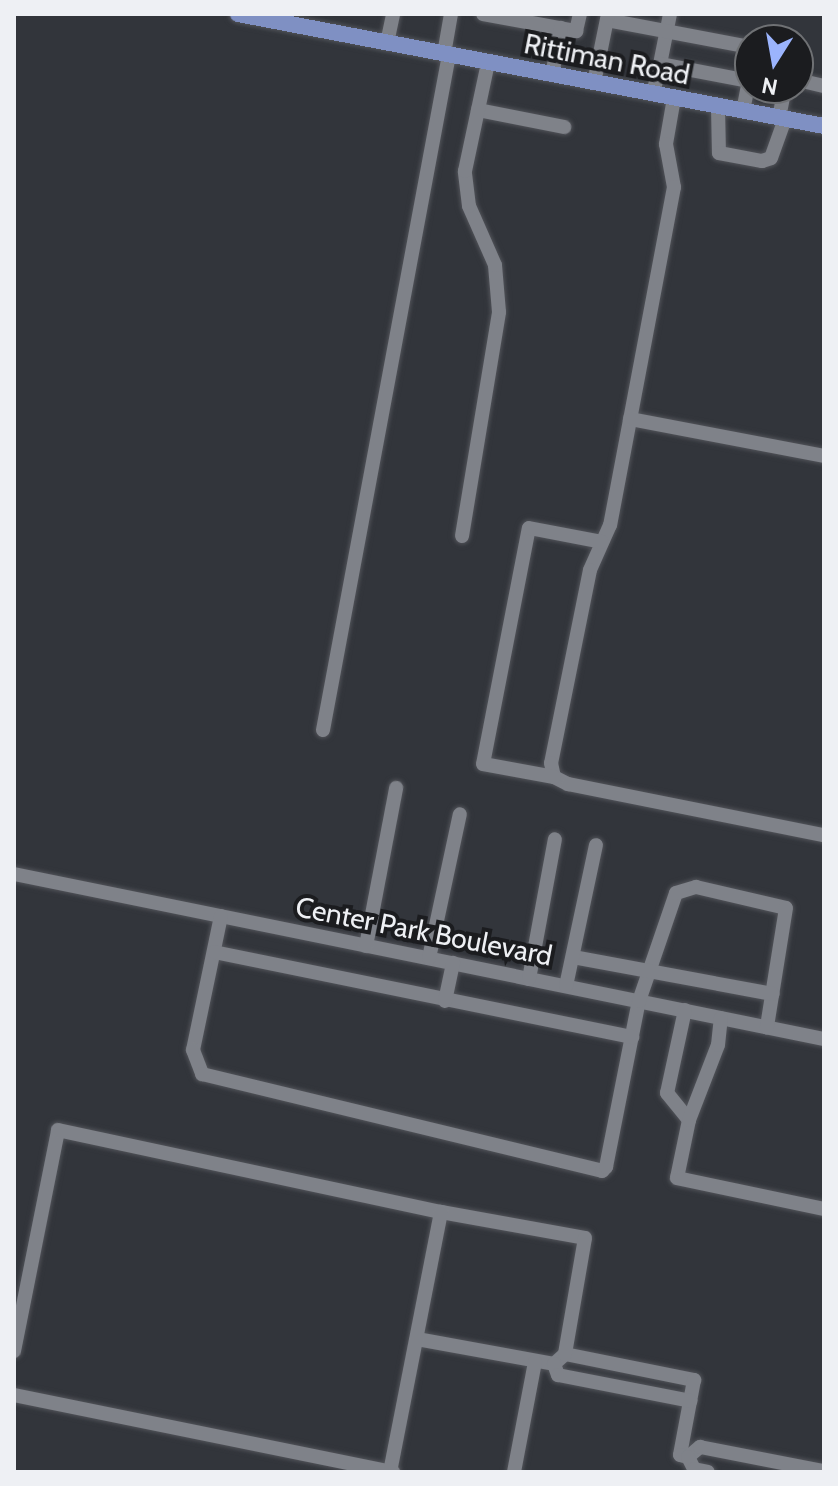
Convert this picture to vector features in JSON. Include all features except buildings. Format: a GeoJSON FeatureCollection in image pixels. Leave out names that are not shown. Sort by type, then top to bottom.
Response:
{"type":"FeatureCollection","features":[{"type":"Feature","properties":{"kind":"main road","name":"Rittiman Road"},"geometry":{"type":"LineString","coordinates":[[243,14],[718,107],[823,123]]}},
{"type":"Feature","properties":{"kind":"street"},"geometry":{"type":"LineString","coordinates":[[387,43],[393,14]]}},
{"type":"Feature","properties":{"kind":"street"},"geometry":{"type":"LineString","coordinates":[[323,730],[451,14]]}},
{"type":"Feature","properties":{"kind":"street"},"geometry":{"type":"LineString","coordinates":[[483,14],[576,31],[580,14]]}},
{"type":"Feature","properties":{"kind":"street"},"geometry":{"type":"LineString","coordinates":[[653,94],[670,14]]}},
{"type":"Feature","properties":{"kind":"street"},"geometry":{"type":"LineString","coordinates":[[594,83],[607,17],[734,44]]}},
{"type":"Feature","properties":{"kind":"street"},"geometry":{"type":"LineString","coordinates":[[552,75],[561,28]]}},
{"type":"Feature","properties":{"kind":"street"},"geometry":{"type":"LineString","coordinates":[[462,536],[499,312],[495,265],[469,206],[465,171],[488,63]]}},
{"type":"Feature","properties":{"kind":"street"},"geometry":{"type":"LineString","coordinates":[[660,64],[734,76]]}},
{"type":"Feature","properties":{"kind":"street"},"geometry":{"type":"LineString","coordinates":[[554,777],[551,763],[590,570],[610,525],[674,187],[666,144],[674,98]]}},
{"type":"Feature","properties":{"kind":"street"},"geometry":{"type":"LineString","coordinates":[[743,111],[744,104]]}},
{"type":"Feature","properties":{"kind":"street"},"geometry":{"type":"LineString","coordinates":[[718,107],[719,153],[762,161],[771,158],[783,104]]}},
{"type":"Feature","properties":{"kind":"street"},"geometry":{"type":"LineString","coordinates":[[478,110],[564,127]]}},
{"type":"Feature","properties":{"kind":"street"},"geometry":{"type":"LineString","coordinates":[[630,419],[824,456]]}},
{"type":"Feature","properties":{"kind":"street"},"geometry":{"type":"LineString","coordinates":[[602,542],[529,528],[483,764],[824,835]]}},
{"type":"Feature","properties":{"kind":"street"},"geometry":{"type":"LineString","coordinates":[[366,946],[396,788]]}},
{"type":"Feature","properties":{"kind":"street"},"geometry":{"type":"LineString","coordinates":[[429,958],[460,814]]}},
{"type":"Feature","properties":{"kind":"street"},"geometry":{"type":"LineString","coordinates":[[529,979],[555,839]]}},
{"type":"Feature","properties":{"kind":"street"},"geometry":{"type":"LineString","coordinates":[[566,986],[596,845]]}},
{"type":"Feature","properties":{"kind":"street","name":"Center Park Boulevard"},"geometry":{"type":"LineString","coordinates":[[14,874],[824,1039]]}},
{"type":"Feature","properties":{"kind":"street"},"geometry":{"type":"LineString","coordinates":[[221,916],[193,1050],[202,1074],[602,1171],[639,1001],[676,893],[696,887],[786,908],[767,1027]]}},
{"type":"Feature","properties":{"kind":"street"},"geometry":{"type":"LineString","coordinates":[[214,952],[632,1037]]}},
{"type":"Feature","properties":{"kind":"street"},"geometry":{"type":"LineString","coordinates":[[573,957],[773,994]]}},
{"type":"Feature","properties":{"kind":"street"},"geometry":{"type":"LineString","coordinates":[[445,1001],[453,963]]}},
{"type":"Feature","properties":{"kind":"street"},"geometry":{"type":"LineString","coordinates":[[685,1010],[667,1093],[689,1120]]}},
{"type":"Feature","properties":{"kind":"street"},"geometry":{"type":"LineString","coordinates":[[721,1018],[718,1045],[689,1120],[677,1178],[824,1209]]}},
{"type":"Feature","properties":{"kind":"street"},"geometry":{"type":"LineString","coordinates":[[14,1351],[58,1130],[441,1212],[585,1238],[558,1375],[690,1401]]}},
{"type":"Feature","properties":{"kind":"street"},"geometry":{"type":"LineString","coordinates":[[14,1395],[391,1472],[441,1212]]}},
{"type":"Feature","properties":{"kind":"street"},"geometry":{"type":"LineString","coordinates":[[417,1339],[535,1362],[560,1359],[694,1380],[680,1455],[688,1457],[694,1469],[708,1472]]}},
{"type":"Feature","properties":{"kind":"street"},"geometry":{"type":"LineString","coordinates":[[514,1472],[535,1362]]}},
{"type":"Feature","properties":{"kind":"street"},"geometry":{"type":"LineString","coordinates":[[688,1457],[700,1447],[824,1471]]}}]}
